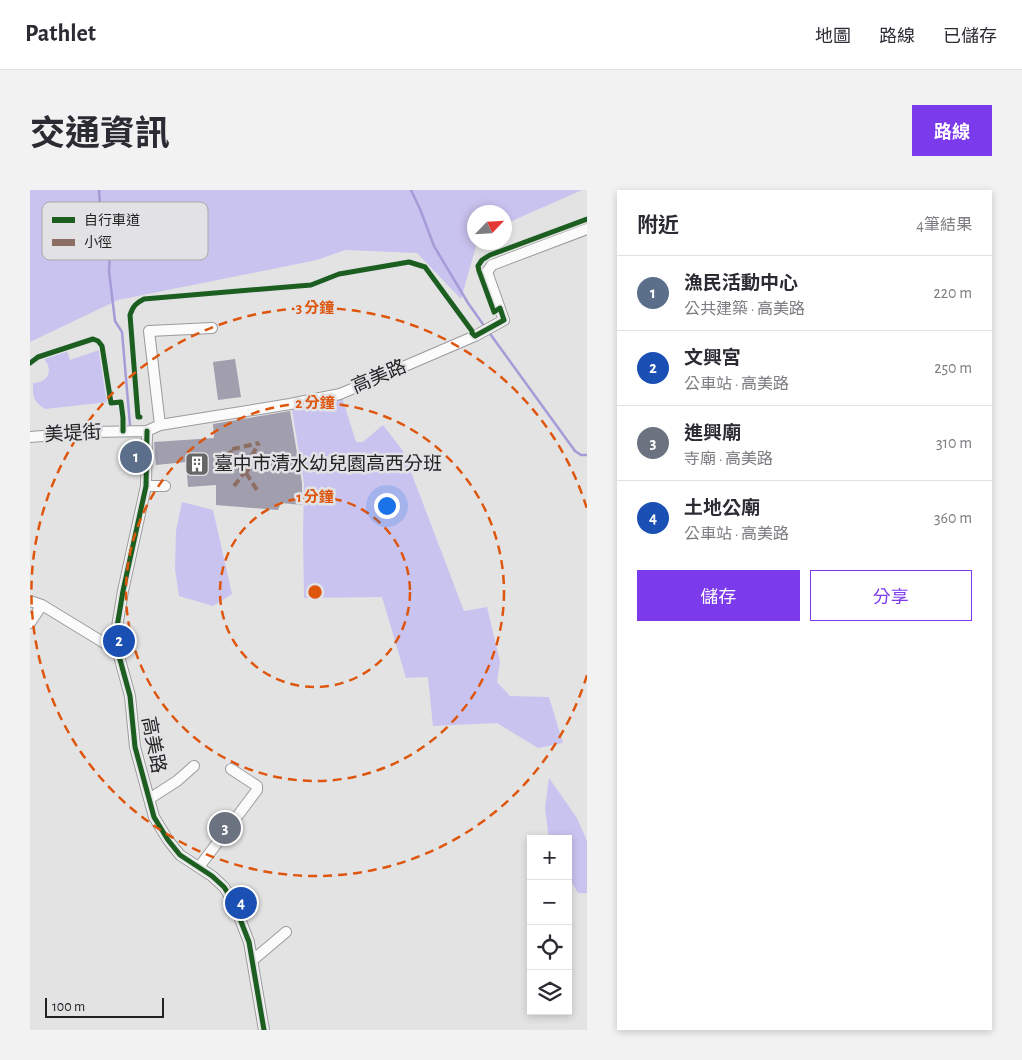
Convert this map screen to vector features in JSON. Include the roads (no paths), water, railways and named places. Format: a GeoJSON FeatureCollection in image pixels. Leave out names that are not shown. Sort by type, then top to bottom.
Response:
{"type":"FeatureCollection","features":[{"type":"Feature","properties":{"kind":"street","name":"高美路"},"geometry":{"type":"LineString","coordinates":[[264,1030],[250,942],[233,901],[224,887],[212,876],[180,855],[168,840],[154,817],[135,747],[130,696],[116,645],[123,591],[146,486],[147,431],[160,425],[340,394],[475,336],[504,320],[487,272],[492,265],[587,229]]}},
{"type":"Feature","properties":{"kind":"street"},"geometry":{"type":"LineString","coordinates":[[160,425],[149,331],[212,328]]}},
{"type":"Feature","properties":{"kind":"street","name":"美堤街"},"geometry":{"type":"LineString","coordinates":[[30,437],[94,432],[147,431]]}},
{"type":"Feature","properties":{"kind":"street"},"geometry":{"type":"LineString","coordinates":[[146,486],[165,486]]}},
{"type":"Feature","properties":{"kind":"street"},"geometry":{"type":"LineString","coordinates":[[30,601],[42,605],[119,652]]}},
{"type":"Feature","properties":{"kind":"street"},"geometry":{"type":"LineString","coordinates":[[30,624],[42,605]]}},
{"type":"Feature","properties":{"kind":"street"},"geometry":{"type":"LineString","coordinates":[[150,798],[177,781],[194,766]]}},
{"type":"Feature","properties":{"kind":"street"},"geometry":{"type":"LineString","coordinates":[[199,867],[258,790],[257,786],[231,769]]}},
{"type":"Feature","properties":{"kind":"street"},"geometry":{"type":"LineString","coordinates":[[253,960],[286,932]]}},
{"type":"Feature","properties":{"kind":"waterway"},"geometry":{"type":"LineString","coordinates":[[99,190],[100,202]]}},
{"type":"Feature","properties":{"kind":"waterway"},"geometry":{"type":"LineString","coordinates":[[411,190],[434,246],[468,303],[485,327]]}},
{"type":"Feature","properties":{"kind":"waterway"},"geometry":{"type":"LineString","coordinates":[[110,260],[109,271],[115,321],[122,332],[130,425]]}},
{"type":"Feature","properties":{"kind":"waterway"},"geometry":{"type":"LineString","coordinates":[[488,331],[575,451],[581,455],[587,455]]}},
{"type":"Feature","properties":{"kind":"place","name":"漁民活動中心"},"geometry":{"type":"Point","coordinates":[136,457]}},
{"type":"Feature","properties":{"kind":"place","name":"臺中市清水幼兒園高西分班"},"geometry":{"type":"Point","coordinates":[197,464]}},
{"type":"Feature","properties":{"kind":"place","name":"文興宮"},"geometry":{"type":"Point","coordinates":[119,641]}},
{"type":"Feature","properties":{"kind":"place","name":"進興廟"},"geometry":{"type":"Point","coordinates":[225,828]}},
{"type":"Feature","properties":{"kind":"place","name":"土地公廟"},"geometry":{"type":"Point","coordinates":[241,903]}}]}
